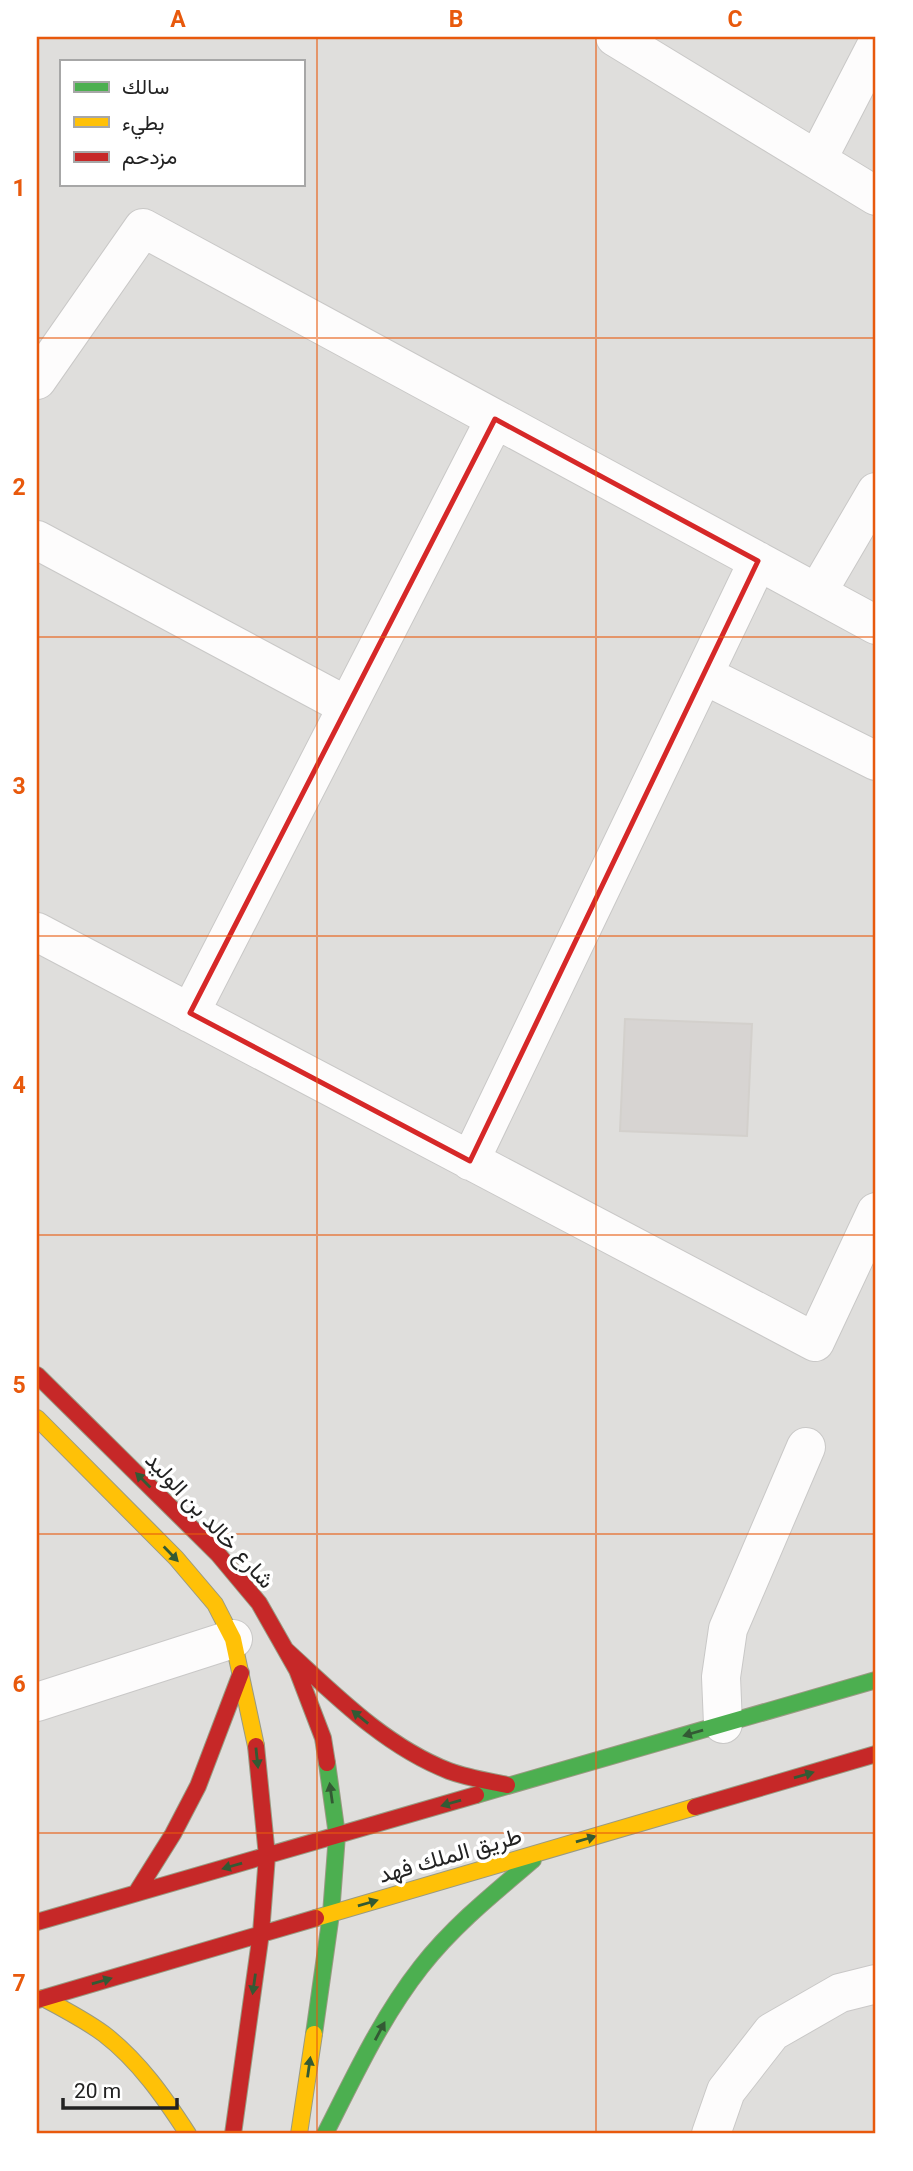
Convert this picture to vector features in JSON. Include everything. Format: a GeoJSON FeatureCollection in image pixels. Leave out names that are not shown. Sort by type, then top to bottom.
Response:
{"type":"FeatureCollection","features":[{"type":"Feature","properties":{"kind":"main road","name":"شارع خالد بن الوليد"},"geometry":{"type":"LineString","coordinates":[[37,1375],[218,1555],[259,1603],[297,1670],[323,1738],[337,1835],[331,1914],[299,2134]]}},
{"type":"Feature","properties":{"kind":"main road"},"geometry":{"type":"LineString","coordinates":[[37,1418],[176,1558],[215,1604],[237,1656],[254,1730],[267,1856],[261,1933],[233,2134]]}},
{"type":"Feature","properties":{"kind":"main road"},"geometry":{"type":"LineString","coordinates":[[286,1650],[349,1708],[395,1745],[450,1772],[509,1786]]}},
{"type":"Feature","properties":{"kind":"main road"},"geometry":{"type":"LineString","coordinates":[[136,1893],[173,1834],[198,1786],[237,1656]]}},
{"type":"Feature","properties":{"kind":"main road"},"geometry":{"type":"LineString","coordinates":[[37,1922],[876,1680]]}},
{"type":"Feature","properties":{"kind":"main road","name":"طريق الملك فهد"},"geometry":{"type":"LineString","coordinates":[[40,1999],[876,1754]]}},
{"type":"Feature","properties":{"kind":"main road"},"geometry":{"type":"LineString","coordinates":[[334,2127],[386,2018],[436,1949],[470,1914],[542,1852]]}},
{"type":"Feature","properties":{"kind":"main road"},"geometry":{"type":"LineString","coordinates":[[40,1999],[104,2033],[136,2063],[167,2101],[188,2134]]}},
{"type":"Feature","properties":{"kind":"street"},"geometry":{"type":"LineString","coordinates":[[615,37],[876,196]]}},
{"type":"Feature","properties":{"kind":"street"},"geometry":{"type":"LineString","coordinates":[[817,160],[876,46]]}},
{"type":"Feature","properties":{"kind":"street"},"geometry":{"type":"LineString","coordinates":[[37,380],[143,229],[876,625]]}},
{"type":"Feature","properties":{"kind":"street"},"geometry":{"type":"LineString","coordinates":[[190,1013],[495,419]]}},
{"type":"Feature","properties":{"kind":"street"},"geometry":{"type":"LineString","coordinates":[[817,593],[876,492]]}},
{"type":"Feature","properties":{"kind":"street"},"geometry":{"type":"LineString","coordinates":[[37,540],[347,706]]}},
{"type":"Feature","properties":{"kind":"street"},"geometry":{"type":"LineString","coordinates":[[470,1161],[758,561]]}},
{"type":"Feature","properties":{"kind":"street"},"geometry":{"type":"LineString","coordinates":[[704,675],[876,761]]}},
{"type":"Feature","properties":{"kind":"street"},"geometry":{"type":"LineString","coordinates":[[37,932],[815,1342],[876,1212]]}},
{"type":"Feature","properties":{"kind":"street"},"geometry":{"type":"LineString","coordinates":[[723,1724],[721,1676],[728,1629],[806,1447]]}},
{"type":"Feature","properties":{"kind":"street"},"geometry":{"type":"LineString","coordinates":[[37,1702],[237,1656]]}},
{"type":"Feature","properties":{"kind":"street"},"geometry":{"type":"LineString","coordinates":[[711,2134],[726,2091],[772,2032],[840,1993],[876,1984]]}},
{"type":"Feature","properties":{"kind":"highlighted area"},"geometry":{"type":"Polygon","coordinates":[[[495,419],[758,561],[470,1161],[190,1013],[495,419]]]}},
{"type":"Feature","properties":{"kind":"shaded area"},"geometry":{"type":"Polygon","coordinates":[[[37,37],[876,37],[876,2134],[37,2134],[37,37]]]}},
{"type":"Feature","properties":{"kind":"building"},"geometry":{"type":"Polygon","coordinates":[[[625,1019],[752,1024],[747,1136],[620,1131],[625,1019]]]}},
{"type":"Feature","properties":{"kind":"traffic: fast"},"geometry":{"type":"LineString","coordinates":[[476,1795],[876,1680]]}},
{"type":"Feature","properties":{"kind":"traffic: fast"},"geometry":{"type":"LineString","coordinates":[[314,2034],[331,1914],[337,1835],[327,1763]]}},
{"type":"Feature","properties":{"kind":"traffic: fast"},"geometry":{"type":"LineString","coordinates":[[325,2134],[381,2027],[421,1967],[460,1924],[533,1860]]}},
{"type":"Feature","properties":{"kind":"traffic: slow"},"geometry":{"type":"LineString","coordinates":[[37,1418],[176,1558],[215,1604],[233,1639],[256,1746]]}},
{"type":"Feature","properties":{"kind":"traffic: slow"},"geometry":{"type":"LineString","coordinates":[[316,1918],[695,1807]]}},
{"type":"Feature","properties":{"kind":"traffic: slow"},"geometry":{"type":"LineString","coordinates":[[43,1998],[104,2034],[129,2056],[150,2080],[188,2134]]}},
{"type":"Feature","properties":{"kind":"traffic: slow"},"geometry":{"type":"LineString","coordinates":[[299,2134],[314,2034]]}},
{"type":"Feature","properties":{"kind":"traffic: jam"},"geometry":{"type":"LineString","coordinates":[[37,1375],[218,1554],[259,1603],[297,1670],[323,1738],[327,1763]]}},
{"type":"Feature","properties":{"kind":"traffic: jam"},"geometry":{"type":"LineString","coordinates":[[286,1650],[362,1718],[404,1748],[449,1771],[507,1785]]}},
{"type":"Feature","properties":{"kind":"traffic: jam"},"geometry":{"type":"LineString","coordinates":[[136,1893],[173,1834],[198,1786],[241,1673]]}},
{"type":"Feature","properties":{"kind":"traffic: jam"},"geometry":{"type":"LineString","coordinates":[[233,2134],[261,1933],[267,1856],[256,1746]]}},
{"type":"Feature","properties":{"kind":"traffic: jam"},"geometry":{"type":"LineString","coordinates":[[695,1807],[876,1754]]}},
{"type":"Feature","properties":{"kind":"traffic: jam"},"geometry":{"type":"LineString","coordinates":[[37,1922],[476,1795]]}},
{"type":"Feature","properties":{"kind":"traffic: jam"},"geometry":{"type":"LineString","coordinates":[[37,2000],[316,1918]]}}]}
